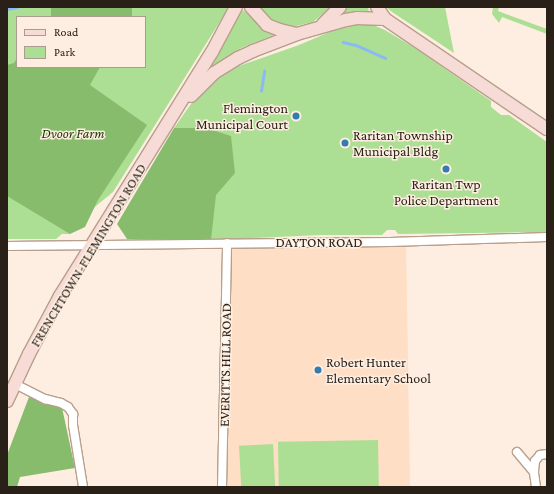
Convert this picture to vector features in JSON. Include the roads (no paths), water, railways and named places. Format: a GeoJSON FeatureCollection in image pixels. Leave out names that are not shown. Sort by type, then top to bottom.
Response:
{"type":"FeatureCollection","features":[{"type":"Feature","properties":{"kind":"main road","name":"FRENCHTOWN-FLEMINGTON ROAD"},"geometry":{"type":"LineString","coordinates":[[7,401],[49,316],[218,41],[236,7]]}},
{"type":"Feature","properties":{"kind":"main road"},"geometry":{"type":"LineString","coordinates":[[251,7],[267,25],[286,32],[297,34]]}},
{"type":"Feature","properties":{"kind":"main road"},"geometry":{"type":"LineString","coordinates":[[320,27],[340,7]]}},
{"type":"Feature","properties":{"kind":"main road"},"geometry":{"type":"LineString","coordinates":[[377,7],[385,19],[547,129]]}},
{"type":"Feature","properties":{"kind":"main road","name":"FRENCHTOWN-FLEMINGTON ROAD"},"geometry":{"type":"LineString","coordinates":[[175,112],[205,81],[231,62],[252,51],[297,34],[352,18],[385,19]]}},
{"type":"Feature","properties":{"kind":"street","name":"DAYTON ROAD"},"geometry":{"type":"LineString","coordinates":[[7,246],[390,242],[547,237]]}},
{"type":"Feature","properties":{"kind":"street","name":"EVERITTS HILL ROAD"},"geometry":{"type":"LineString","coordinates":[[222,487],[227,243]]}},
{"type":"Feature","properties":{"kind":"street"},"geometry":{"type":"LineString","coordinates":[[15,384],[45,399],[61,403],[68,407],[73,414],[73,425],[83,487]]}},
{"type":"Feature","properties":{"kind":"street"},"geometry":{"type":"LineString","coordinates":[[517,452],[534,472]]}},
{"type":"Feature","properties":{"kind":"street"},"geometry":{"type":"LineString","coordinates":[[536,487],[534,472],[535,461],[540,455],[547,454]]}},
{"type":"Feature","properties":{"kind":"waterway"},"geometry":{"type":"LineString","coordinates":[[7,9],[17,7]]}},
{"type":"Feature","properties":{"kind":"waterway"},"geometry":{"type":"LineString","coordinates":[[343,42],[356,45],[385,58]]}},
{"type":"Feature","properties":{"kind":"waterway"},"geometry":{"type":"LineString","coordinates":[[261,91],[264,71]]}},
{"type":"Feature","properties":{"kind":"place","name":"Flemington Municipal Court"},"geometry":{"type":"Point","coordinates":[296,116]}},
{"type":"Feature","properties":{"kind":"place","name":"Raritan Township Municipal Bldg"},"geometry":{"type":"Point","coordinates":[345,143]}},
{"type":"Feature","properties":{"kind":"place","name":"Raritan Twp Police Department"},"geometry":{"type":"Point","coordinates":[446,169]}},
{"type":"Feature","properties":{"kind":"place","name":"Robert Hunter Elementary School"},"geometry":{"type":"Point","coordinates":[318,370]}},
{"type":"Feature","properties":{"kind":"park label","name":"Dvoor Farm"},"geometry":{"type":"Point","coordinates":[73,133]}}]}
